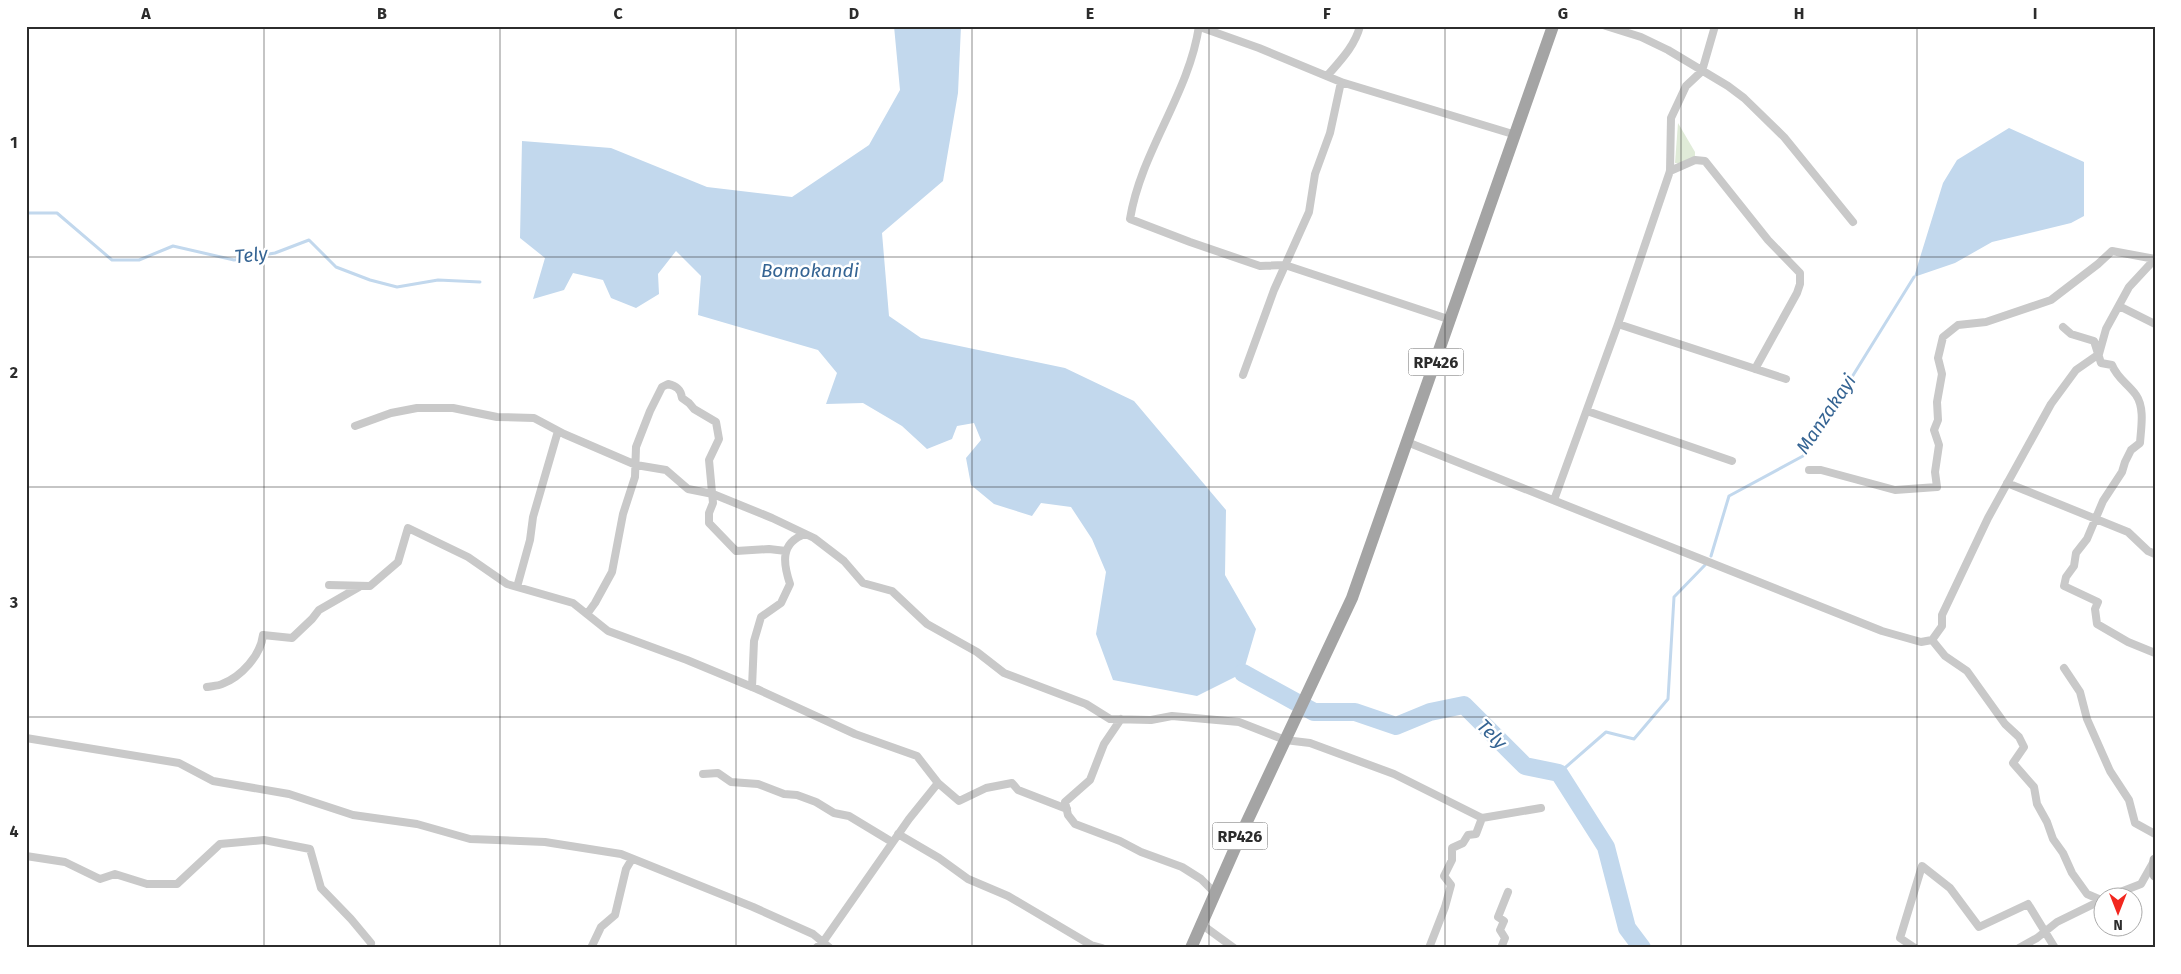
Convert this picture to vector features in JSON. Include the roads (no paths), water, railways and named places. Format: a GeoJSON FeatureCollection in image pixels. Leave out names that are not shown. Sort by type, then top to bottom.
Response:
{"type":"FeatureCollection","features":[{"type":"Feature","properties":{"kind":"main road","name":"RP426"},"geometry":{"type":"LineString","coordinates":[[1191,948],[1285,740],[1293,727],[1352,598],[1553,26]]}},
{"type":"Feature","properties":{"kind":"street"},"geometry":{"type":"LineString","coordinates":[[1327,76],[1345,56],[1358,34],[1360,26]]}},
{"type":"Feature","properties":{"kind":"street"},"geometry":{"type":"LineString","coordinates":[[1606,26],[1641,37],[1668,50],[1728,86],[1744,98],[1784,137],[1853,222]]}},
{"type":"Feature","properties":{"kind":"street"},"geometry":{"type":"LineString","coordinates":[[1554,500],[1618,324],[1670,171],[1671,118],[1686,86],[1702,71],[1715,26]]}},
{"type":"Feature","properties":{"kind":"street"},"geometry":{"type":"LineString","coordinates":[[1451,320],[1285,266],[1260,266],[1190,242],[1130,219],[1132,204],[1142,176],[1192,61],[1198,27],[1259,48],[1341,82],[1516,135]]}},
{"type":"Feature","properties":{"kind":"street"},"geometry":{"type":"LineString","coordinates":[[1243,375],[1285,266],[1309,212],[1315,174],[1330,133],[1341,82]]}},
{"type":"Feature","properties":{"kind":"street"},"geometry":{"type":"LineString","coordinates":[[1670,171],[1695,160],[1705,161],[1768,240],[1800,273],[1800,284],[1797,293],[1755,369]]}},
{"type":"Feature","properties":{"kind":"street"},"geometry":{"type":"LineString","coordinates":[[1809,470],[1821,470],[1895,490],[1937,487],[1935,472],[1939,444],[1934,430],[1938,420],[1937,402],[1942,374],[1938,358],[1943,338],[1958,325],[1986,322],[2051,300],[2112,251],[2155,260]]}},
{"type":"Feature","properties":{"kind":"street"},"geometry":{"type":"LineString","coordinates":[[1407,442],[1882,631],[1921,642],[1932,640],[1942,626],[1942,614],[1957,582],[2007,483],[2051,404],[2076,370],[2099,354],[2106,329],[2129,287],[2155,260]]}},
{"type":"Feature","properties":{"kind":"street"},"geometry":{"type":"LineString","coordinates":[[2119,306],[2155,324]]}},
{"type":"Feature","properties":{"kind":"street"},"geometry":{"type":"LineString","coordinates":[[1618,324],[1786,379]]}},
{"type":"Feature","properties":{"kind":"street"},"geometry":{"type":"LineString","coordinates":[[2063,327],[2071,334],[2094,341],[2101,363],[2112,365],[2116,375],[2138,397],[2141,411],[2140,443],[2131,450],[2124,462],[2122,472],[2103,501],[2087,539],[2076,554],[2074,566],[2066,577],[2064,586],[2098,602],[2095,610],[2097,624],[2128,642],[2155,653]]}},
{"type":"Feature","properties":{"kind":"street"},"geometry":{"type":"LineString","coordinates":[[587,614],[596,603],[612,572],[622,514],[635,477],[636,447],[662,387],[668,384],[676,386],[682,398],[694,409],[716,422],[719,440],[710,460],[713,494],[709,523],[731,548],[736,551],[769,549],[786,551]]}},
{"type":"Feature","properties":{"kind":"street"},"geometry":{"type":"LineString","coordinates":[[356,426],[391,412],[417,408],[453,408],[497,417],[534,418],[558,431],[636,465],[666,470],[688,489],[713,494],[805,534],[844,560],[863,583],[892,591],[927,624],[978,652],[1004,673],[1086,704],[1110,719],[1151,720],[1172,716],[1238,722],[1285,740],[1310,743],[1394,774],[1482,818],[1541,808]]}},
{"type":"Feature","properties":{"kind":"street"},"geometry":{"type":"LineString","coordinates":[[1587,411],[1732,460]]}},
{"type":"Feature","properties":{"kind":"street"},"geometry":{"type":"LineString","coordinates":[[517,587],[530,540],[533,517],[558,431]]}},
{"type":"Feature","properties":{"kind":"street"},"geometry":{"type":"LineString","coordinates":[[2007,483],[2128,532],[2148,551],[2155,554]]}},
{"type":"Feature","properties":{"kind":"street"},"geometry":{"type":"LineString","coordinates":[[329,585],[370,586],[398,562],[408,528],[468,557],[507,584],[573,603],[608,631],[687,660],[752,687],[855,734],[917,756],[938,783],[959,801],[986,788],[1012,783],[1018,790],[1067,809]]}},
{"type":"Feature","properties":{"kind":"street"},"geometry":{"type":"LineString","coordinates":[[752,687],[754,641],[761,617],[780,602],[790,584],[785,570],[784,557],[795,538],[805,534]]}},
{"type":"Feature","properties":{"kind":"street"},"geometry":{"type":"LineString","coordinates":[[207,687],[222,684],[240,674],[256,654],[263,635],[292,638],[319,610],[360,586]]}},
{"type":"Feature","properties":{"kind":"street"},"geometry":{"type":"LineString","coordinates":[[1932,640],[1945,656],[1967,671],[2005,724],[2019,737],[2024,747],[2013,763],[2034,787],[2037,804],[2047,822],[2052,839],[2063,853],[2072,873],[2087,894],[2094,897]]}},
{"type":"Feature","properties":{"kind":"street"},"geometry":{"type":"LineString","coordinates":[[2064,668],[2080,692],[2087,719],[2110,771],[2129,800],[2136,823],[2155,834]]}},
{"type":"Feature","properties":{"kind":"street"},"geometry":{"type":"LineString","coordinates":[[1121,719],[1104,744],[1090,780],[1065,802],[1068,815],[1075,824],[1182,867],[1200,879],[1215,893]]}},
{"type":"Feature","properties":{"kind":"street"},"geometry":{"type":"LineString","coordinates":[[26,738],[178,763],[213,781],[290,794],[353,815],[417,824],[470,839],[545,842],[621,854],[753,907],[813,934],[830,948]]}},
{"type":"Feature","properties":{"kind":"street"},"geometry":{"type":"LineString","coordinates":[[703,774],[718,773],[731,782],[758,784],[784,794],[797,795],[816,802],[834,813],[849,816],[892,842]]}},
{"type":"Feature","properties":{"kind":"street"},"geometry":{"type":"LineString","coordinates":[[816,948],[823,942],[892,842],[938,783]]}},
{"type":"Feature","properties":{"kind":"street"},"geometry":{"type":"LineString","coordinates":[[1429,948],[1445,907],[1451,885],[1444,876],[1452,860],[1452,848],[1462,843],[1468,835],[1476,834],[1482,818]]}},
{"type":"Feature","properties":{"kind":"street"},"geometry":{"type":"LineString","coordinates":[[898,834],[968,878],[1008,896],[1091,946],[1102,948]]}},
{"type":"Feature","properties":{"kind":"street"},"geometry":{"type":"LineString","coordinates":[[26,856],[65,862],[100,879],[114,874],[147,884],[177,884],[220,844],[264,840],[310,849],[321,888],[371,943]]}},
{"type":"Feature","properties":{"kind":"street"},"geometry":{"type":"LineString","coordinates":[[591,948],[600,926],[615,915],[626,869],[632,859]]}},
{"type":"Feature","properties":{"kind":"street"},"geometry":{"type":"LineString","coordinates":[[2154,860],[2155,874]]}},
{"type":"Feature","properties":{"kind":"street"},"geometry":{"type":"LineString","coordinates":[[2136,886],[2141,884],[2154,860]]}},
{"type":"Feature","properties":{"kind":"street"},"geometry":{"type":"LineString","coordinates":[[1915,948],[1900,938],[1922,866],[1950,888],[1979,927],[2028,904],[2055,948]]}},
{"type":"Feature","properties":{"kind":"street"},"geometry":{"type":"LineString","coordinates":[[1501,948],[1505,938],[1500,930],[1504,921],[1498,917],[1508,892]]}},
{"type":"Feature","properties":{"kind":"street"},"geometry":{"type":"LineString","coordinates":[[2019,948],[2037,938],[2057,922],[2094,904]]}},
{"type":"Feature","properties":{"kind":"street"},"geometry":{"type":"LineString","coordinates":[[603,914],[615,915]]}},
{"type":"Feature","properties":{"kind":"street"},"geometry":{"type":"LineString","coordinates":[[1202,924],[1234,948]]}},
{"type":"Feature","properties":{"kind":"water","name":"Bomokandi"},"geometry":{"type":"Polygon","coordinates":[[[894,26],[961,26],[958,93],[943,181],[882,233],[889,316],[921,338],[1065,368],[1134,401],[1226,510],[1225,575],[1256,629],[1243,673],[1197,696],[1113,680],[1096,634],[1106,572],[1092,539],[1071,507],[1041,503],[1032,516],[994,504],[971,485],[966,458],[981,440],[974,423],[957,426],[952,439],[927,449],[902,426],[863,403],[826,404],[837,373],[818,350],[698,315],[701,276],[676,251],[658,274],[659,294],[636,308],[611,298],[603,280],[573,273],[564,290],[533,299],[545,258],[520,238],[522,141],[611,148],[707,187],[792,197],[869,145],[900,90],[894,26]]]}},
{"type":"Feature","properties":{"kind":"water"},"geometry":{"type":"Polygon","coordinates":[[[2009,128],[2084,162],[2084,216],[2071,223],[1992,242],[1955,263],[1914,277],[1943,183],[1957,160],[2009,128]]]}},
{"type":"Feature","properties":{"kind":"waterway","name":"Tely"},"geometry":{"type":"LineString","coordinates":[[26,213],[57,213],[112,260],[139,260],[173,246],[234,260],[275,253],[309,240],[336,267],[370,280],[397,287],[438,280],[480,282]]}},
{"type":"Feature","properties":{"kind":"waterway","name":"Manzakayi"},"geometry":{"type":"LineString","coordinates":[[1711,556],[1729,496],[1803,456],[1914,277]]}},
{"type":"Feature","properties":{"kind":"waterway","name":"Manzakayi"},"geometry":{"type":"LineString","coordinates":[[1559,773],[1606,732],[1634,739],[1668,699],[1674,597],[1705,565]]}},
{"type":"Feature","properties":{"kind":"waterway","name":"Tely"},"geometry":{"type":"LineString","coordinates":[[1243,673],[1314,712],[1355,712],[1396,726],[1430,712],[1464,705],[1525,766],[1559,773],[1606,847],[1627,928],[1642,948]]}}]}
